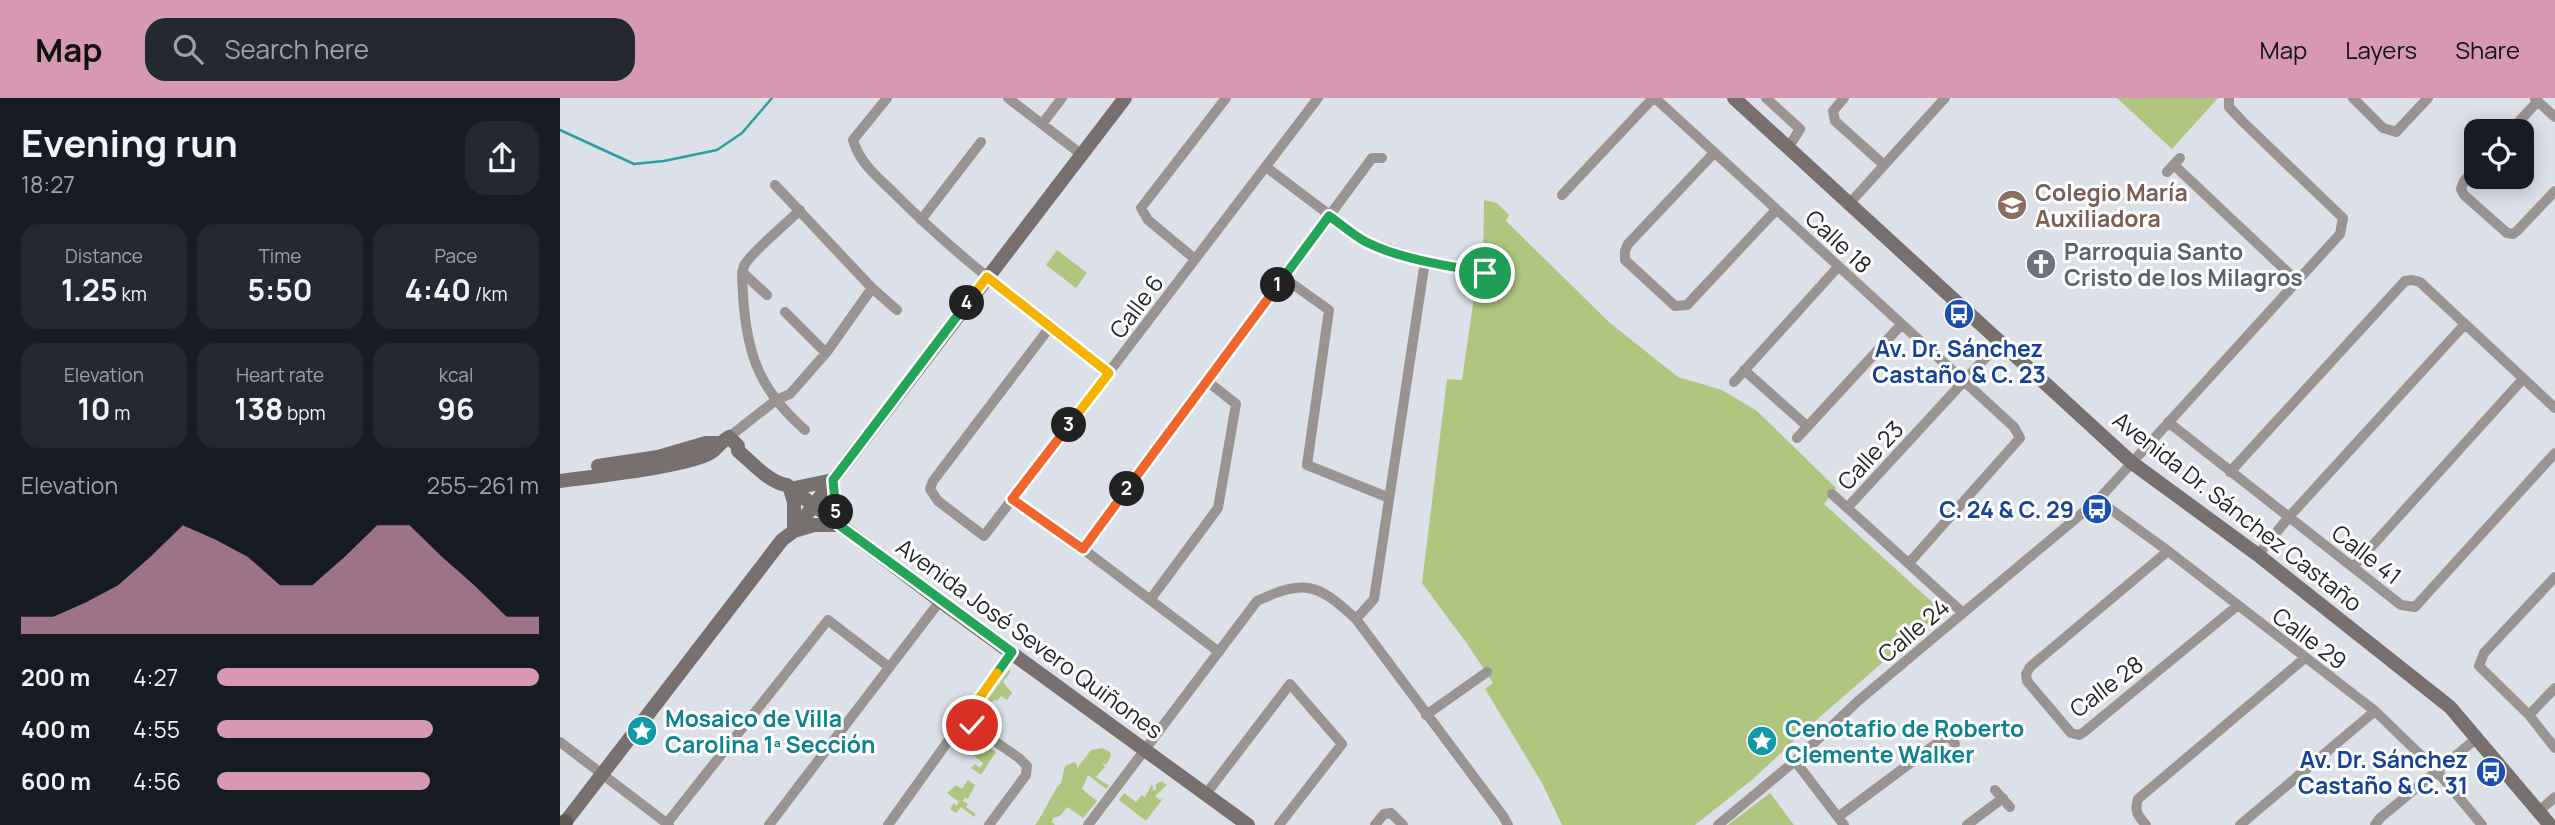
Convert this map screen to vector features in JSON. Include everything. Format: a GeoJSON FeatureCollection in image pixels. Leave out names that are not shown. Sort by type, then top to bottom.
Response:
{"type":"FeatureCollection","features":[{"type":"Feature","properties":{"kind":"street"},"geometry":{"type":"LineString","coordinates":[[887,98],[853,140],[858,157],[921,220],[987,277],[1109,373]]}},
{"type":"Feature","properties":{"kind":"street"},"geometry":{"type":"LineString","coordinates":[[1008,98],[1081,154]]}},
{"type":"Feature","properties":{"kind":"street"},"geometry":{"type":"LineString","coordinates":[[1042,124],[1062,98]]}},
{"type":"Feature","properties":{"kind":"street"},"geometry":{"type":"LineString","coordinates":[[792,534],[1125,98]]}},
{"type":"Feature","properties":{"kind":"street"},"geometry":{"type":"LineString","coordinates":[[1195,259],[1148,220],[1141,208],[1226,98]]}},
{"type":"Feature","properties":{"kind":"street","name":"Calle 6"},"geometry":{"type":"LineString","coordinates":[[1050,327],[933,481],[930,489],[938,501],[984,536],[1318,98]]}},
{"type":"Feature","properties":{"kind":"street"},"geometry":{"type":"LineString","coordinates":[[1562,195],[1654,98]]}},
{"type":"Feature","properties":{"kind":"street","name":"Calle 18"},"geometry":{"type":"LineString","coordinates":[[1654,98],[2014,427],[2020,438],[1909,563]]}},
{"type":"Feature","properties":{"kind":"street","name":"Avenida Dr. Sánchez Castaño"},"geometry":{"type":"LineString","coordinates":[[1734,98],[2131,462],[2259,555],[2440,699],[2477,738],[2550,825]]}},
{"type":"Feature","properties":{"kind":"street"},"geometry":{"type":"LineString","coordinates":[[1766,98],[1800,129],[1788,148]]}},
{"type":"Feature","properties":{"kind":"street"},"geometry":{"type":"LineString","coordinates":[[1844,98],[1833,111],[1835,121],[1884,165]]}},
{"type":"Feature","properties":{"kind":"street"},"geometry":{"type":"LineString","coordinates":[[1849,204],[1945,98]]}},
{"type":"Feature","properties":{"kind":"street","name":"Calle 24"},"geometry":{"type":"LineString","coordinates":[[1718,825],[1795,761],[1858,701],[2098,500],[2340,234],[2343,218],[2243,122],[2229,107],[2229,98]]}},
{"type":"Feature","properties":{"kind":"street"},"geometry":{"type":"LineString","coordinates":[[2353,98],[2383,128],[2396,132],[2428,98]]}},
{"type":"Feature","properties":{"kind":"street"},"geometry":{"type":"LineString","coordinates":[[2520,119],[2536,100],[2555,117]]}},
{"type":"Feature","properties":{"kind":"street"},"geometry":{"type":"LineString","coordinates":[[921,220],[981,142]]}},
{"type":"Feature","properties":{"kind":"street"},"geometry":{"type":"LineString","coordinates":[[1714,153],[1628,244],[1625,251],[1625,260],[1675,306],[1687,305],[1776,210]]}},
{"type":"Feature","properties":{"kind":"street"},"geometry":{"type":"LineString","coordinates":[[1083,549],[1372,158],[1382,158]]}},
{"type":"Feature","properties":{"kind":"street"},"geometry":{"type":"LineString","coordinates":[[2174,165],[2297,281]]}},
{"type":"Feature","properties":{"kind":"street"},"geometry":{"type":"LineString","coordinates":[[1266,167],[1364,241],[1425,261],[1485,273]]}},
{"type":"Feature","properties":{"kind":"street"},"geometry":{"type":"LineString","coordinates":[[2464,181],[2461,189],[2464,195],[2507,233],[2513,234],[2555,191]]}},
{"type":"Feature","properties":{"kind":"street"},"geometry":{"type":"LineString","coordinates":[[775,185],[872,288],[897,310]]}},
{"type":"Feature","properties":{"kind":"street"},"geometry":{"type":"LineString","coordinates":[[800,211],[745,264],[742,272],[751,352],[762,380],[788,415],[805,430]]}},
{"type":"Feature","properties":{"kind":"street"},"geometry":{"type":"LineString","coordinates":[[1356,619],[1374,600],[1387,497],[1425,261]]}},
{"type":"Feature","properties":{"kind":"street"},"geometry":{"type":"LineString","coordinates":[[1734,382],[1838,267]]}},
{"type":"Feature","properties":{"kind":"street"},"geometry":{"type":"LineString","coordinates":[[742,272],[767,295]]}},
{"type":"Feature","properties":{"kind":"street"},"geometry":{"type":"LineString","coordinates":[[1284,278],[1329,310],[1307,465],[1387,497]]}},
{"type":"Feature","properties":{"kind":"street"},"geometry":{"type":"LineString","coordinates":[[2230,472],[2405,281],[2420,282],[2555,408]]}},
{"type":"Feature","properties":{"kind":"street"},"geometry":{"type":"LineString","coordinates":[[560,481],[579,473],[639,464],[706,443],[729,442],[776,400],[790,394],[826,353],[872,288]]}},
{"type":"Feature","properties":{"kind":"street"},"geometry":{"type":"LineString","coordinates":[[785,312],[826,353]]}},
{"type":"Feature","properties":{"kind":"street"},"geometry":{"type":"LineString","coordinates":[[2259,555],[2288,518],[2465,324]]}},
{"type":"Feature","properties":{"kind":"street"},"geometry":{"type":"LineString","coordinates":[[1797,438],[1901,325]]}},
{"type":"Feature","properties":{"kind":"street","name":"Calle 23"},"geometry":{"type":"LineString","coordinates":[[1963,614],[1848,507],[2000,342]]}},
{"type":"Feature","properties":{"kind":"street"},"geometry":{"type":"LineString","coordinates":[[1744,370],[1811,423]]}},
{"type":"Feature","properties":{"kind":"street"},"geometry":{"type":"LineString","coordinates":[[2353,567],[2523,379]]}},
{"type":"Feature","properties":{"kind":"street"},"geometry":{"type":"LineString","coordinates":[[1150,600],[1218,508],[1236,404],[1207,381]]}},
{"type":"Feature","properties":{"kind":"street","name":"Calle 41"},"geometry":{"type":"LineString","coordinates":[[2168,422],[2401,605],[2415,607],[2555,453]]}},
{"type":"Feature","properties":{"kind":"street","name":"Avenida José Severo Quiñones"},"geometry":{"type":"LineString","coordinates":[[729,442],[745,444],[773,473],[786,479],[789,487],[839,525],[1248,825]]}},
{"type":"Feature","properties":{"kind":"street"},"geometry":{"type":"LineString","coordinates":[[560,471],[579,473]]}},
{"type":"Feature","properties":{"kind":"street"},"geometry":{"type":"LineString","coordinates":[[792,534],[794,502],[789,487],[833,480]]}},
{"type":"Feature","properties":{"kind":"street"},"geometry":{"type":"LineString","coordinates":[[566,824],[606,777],[782,541],[814,525],[839,525],[834,505],[833,480]]}},
{"type":"Feature","properties":{"kind":"street"},"geometry":{"type":"LineString","coordinates":[[1832,494],[1848,507]]}},
{"type":"Feature","properties":{"kind":"street"},"geometry":{"type":"LineString","coordinates":[[1012,499],[1219,652]]}},
{"type":"Feature","properties":{"kind":"street","name":"Calle 29"},"geometry":{"type":"LineString","coordinates":[[2098,500],[2375,711],[2437,770],[2482,825]]}},
{"type":"Feature","properties":{"kind":"street","name":"Calle 28"},"geometry":{"type":"LineString","coordinates":[[2168,551],[2029,667],[2027,681],[2071,733],[2079,735],[2084,732],[2237,606]]}},
{"type":"Feature","properties":{"kind":"street"},"geometry":{"type":"LineString","coordinates":[[2555,577],[2484,653],[2479,666],[2529,715],[2555,748]]}},
{"type":"Feature","properties":{"kind":"street"},"geometry":{"type":"LineString","coordinates":[[1088,825],[1257,601],[1279,590],[1297,586],[1329,594],[1356,619],[1508,825]]}},
{"type":"Feature","properties":{"kind":"street"},"geometry":{"type":"LineString","coordinates":[[769,825],[940,601]]}},
{"type":"Feature","properties":{"kind":"street"},"geometry":{"type":"LineString","coordinates":[[560,742],[668,824],[828,620],[889,667]]}},
{"type":"Feature","properties":{"kind":"street"},"geometry":{"type":"LineString","coordinates":[[888,825],[1012,652]]}},
{"type":"Feature","properties":{"kind":"street"},"geometry":{"type":"LineString","coordinates":[[2146,825],[2137,814],[2138,799],[2305,658]]}},
{"type":"Feature","properties":{"kind":"street"},"geometry":{"type":"LineString","coordinates":[[1426,715],[1487,672]]}},
{"type":"Feature","properties":{"kind":"street"},"geometry":{"type":"LineString","coordinates":[[1206,794],[1290,684],[1342,744],[1279,825]]}},
{"type":"Feature","properties":{"kind":"street"},"geometry":{"type":"LineString","coordinates":[[2529,715],[2555,688]]}},
{"type":"Feature","properties":{"kind":"street"},"geometry":{"type":"LineString","coordinates":[[2240,825],[2375,711]]}},
{"type":"Feature","properties":{"kind":"street"},"geometry":{"type":"LineString","coordinates":[[964,720],[1027,766],[1026,775],[989,825]]}},
{"type":"Feature","properties":{"kind":"street"},"geometry":{"type":"LineString","coordinates":[[1795,761],[1841,821],[1949,735]]}},
{"type":"Feature","properties":{"kind":"street"},"geometry":{"type":"LineString","coordinates":[[2375,825],[2477,738]]}},
{"type":"Feature","properties":{"kind":"street"},"geometry":{"type":"LineString","coordinates":[[1967,825],[1999,794],[2010,807]]}},
{"type":"Feature","properties":{"kind":"street"},"geometry":{"type":"LineString","coordinates":[[2538,812],[2555,797]]}},
{"type":"Feature","properties":{"kind":"street"},"geometry":{"type":"LineString","coordinates":[[1375,825],[1384,814],[1391,813],[1403,825]]}},
{"type":"Feature","properties":{"kind":"green space"},"geometry":{"type":"Polygon","coordinates":[[[2117,98],[2218,98],[2172,149],[2117,98]]]}},
{"type":"Feature","properties":{"kind":"green space"},"geometry":{"type":"Polygon","coordinates":[[[1484,200],[1497,203],[1509,215],[1506,221],[1610,323],[1678,377],[1722,390],[1757,411],[1836,488],[1824,504],[1942,611],[1753,779],[1695,825],[1562,825],[1542,783],[1485,689],[1493,683],[1422,583],[1447,379],[1462,380],[1479,263],[1483,264],[1484,200]]]}},
{"type":"Feature","properties":{"kind":"green space"},"geometry":{"type":"Polygon","coordinates":[[[1057,250],[1087,273],[1076,288],[1046,265],[1057,250]]]}},
{"type":"Feature","properties":{"kind":"green space"},"geometry":{"type":"Polygon","coordinates":[[[1009,670],[1011,671],[1003,682],[1012,693],[1007,700],[1001,696],[997,701],[994,700],[979,719],[978,713],[1009,670]]]}},
{"type":"Feature","properties":{"kind":"green space"},"geometry":{"type":"Polygon","coordinates":[[[966,732],[996,752],[981,775],[971,768],[975,764],[980,768],[983,763],[973,755],[979,745],[964,734],[966,732]]]}},
{"type":"Feature","properties":{"kind":"green space"},"geometry":{"type":"Polygon","coordinates":[[[1102,748],[1110,752],[1111,756],[1106,765],[1102,763],[1105,767],[1096,777],[1109,786],[1106,789],[1088,775],[1082,789],[1097,801],[1083,818],[1067,807],[1060,816],[1053,818],[1055,825],[1035,825],[1061,783],[1065,766],[1074,762],[1077,767],[1080,769],[1078,767],[1091,750],[1102,748]]]}},
{"type":"Feature","properties":{"kind":"green space"},"geometry":{"type":"Polygon","coordinates":[[[968,780],[975,785],[968,799],[965,797],[963,801],[968,804],[966,807],[976,814],[974,817],[961,807],[956,813],[950,809],[954,803],[956,806],[959,802],[947,793],[956,785],[962,789],[968,780]]]}},
{"type":"Feature","properties":{"kind":"green space"},"geometry":{"type":"Polygon","coordinates":[[[1162,781],[1167,785],[1155,796],[1160,800],[1164,797],[1146,821],[1119,800],[1124,793],[1136,802],[1142,795],[1145,797],[1152,784],[1153,790],[1156,790],[1156,784],[1162,781]]]}},
{"type":"Feature","properties":{"kind":"green space"},"geometry":{"type":"Polygon","coordinates":[[[1770,793],[1794,825],[1728,825],[1770,793]]]}},
{"type":"Feature","properties":{"kind":"waterway"},"geometry":{"type":"LineString","coordinates":[[560,130],[634,164],[664,161],[717,150],[742,133],[772,98]]}},
{"type":"Feature","properties":{"kind":"place","name":"Colegio María Auxiliadora"},"geometry":{"type":"Point","coordinates":[2012,205]}},
{"type":"Feature","properties":{"kind":"place","name":"Parroquia Santo Cristo de los Milagros"},"geometry":{"type":"Point","coordinates":[2041,264]}},
{"type":"Feature","properties":{"kind":"place","name":"Av. Dr. Sánchez Castaño & C. 23"},"geometry":{"type":"Point","coordinates":[1959,314]}},
{"type":"Feature","properties":{"kind":"place","name":"C. 24 & C. 29"},"geometry":{"type":"Point","coordinates":[2097,509]}},
{"type":"Feature","properties":{"kind":"place","name":"Mosaico de Villa Carolina 1ª Sección"},"geometry":{"type":"Point","coordinates":[642,731]}},
{"type":"Feature","properties":{"kind":"place","name":"Cenotafio de Roberto Clemente Walker"},"geometry":{"type":"Point","coordinates":[1762,741]}},
{"type":"Feature","properties":{"kind":"place","name":"Av. Dr. Sánchez Castaño & C. 31"},"geometry":{"type":"Point","coordinates":[2491,772]}},
{"type":"Feature","properties":{"kind":"route"},"geometry":{"type":"LineString","coordinates":[[972,725],[964,720],[1012,652],[839,525],[834,505],[833,480],[987,277],[1109,373],[1012,499],[1083,549],[1329,216],[1364,241],[1384,249],[1425,261],[1485,273]]}}]}
